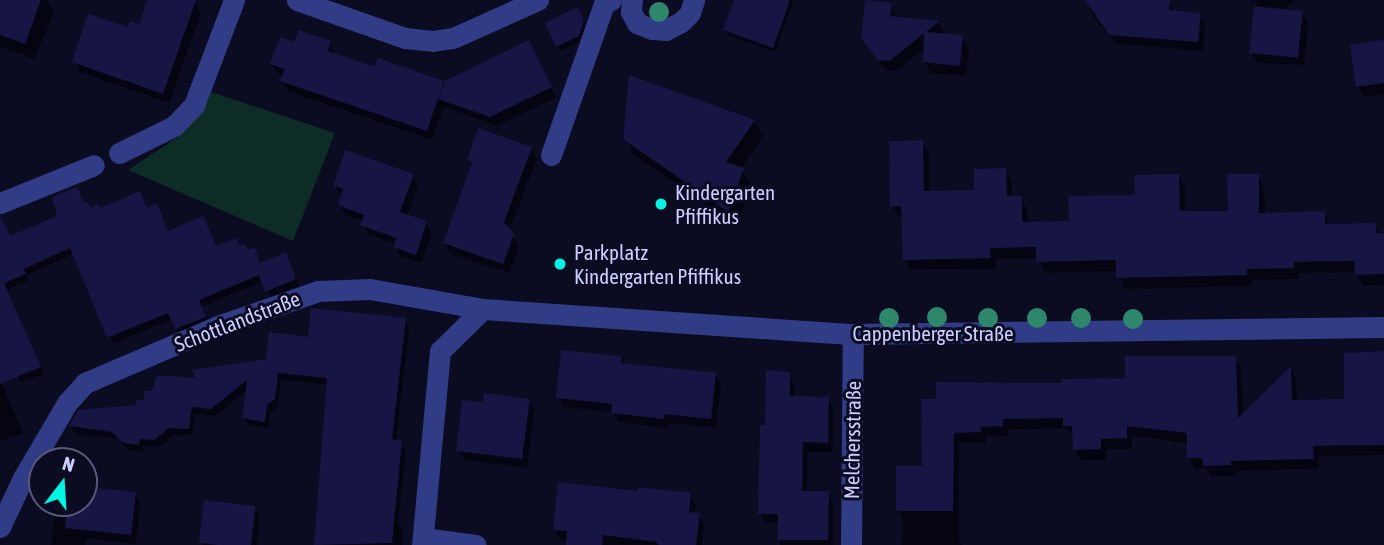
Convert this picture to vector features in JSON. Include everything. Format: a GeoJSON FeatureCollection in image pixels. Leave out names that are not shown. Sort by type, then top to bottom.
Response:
{"type":"FeatureCollection","features":[{"type":"Feature","properties":{"kind":"street"},"geometry":{"type":"LineString","coordinates":[[119,153],[174,126],[194,105],[234,0]]}},
{"type":"Feature","properties":{"kind":"street"},"geometry":{"type":"LineString","coordinates":[[297,0],[405,38],[433,41],[453,38],[538,0]]}},
{"type":"Feature","properties":{"kind":"street"},"geometry":{"type":"LineString","coordinates":[[551,155],[604,4],[611,0]]}},
{"type":"Feature","properties":{"kind":"street"},"geometry":{"type":"LineString","coordinates":[[632,0],[631,12],[637,23],[652,29],[666,30],[681,22],[690,13],[694,0]]}},
{"type":"Feature","properties":{"kind":"street"},"geometry":{"type":"LineString","coordinates":[[0,203],[94,165]]}},
{"type":"Feature","properties":{"kind":"street","name":"Schottlandstraße"},"geometry":{"type":"LineString","coordinates":[[3,545],[0,528],[23,478],[62,413],[85,383],[218,326],[317,291],[370,289],[483,309]]}},
{"type":"Feature","properties":{"kind":"street"},"geometry":{"type":"LineString","coordinates":[[476,545],[422,542],[440,351],[483,309]]}},
{"type":"Feature","properties":{"kind":"street","name":"Cappenberger Straße"},"geometry":{"type":"LineString","coordinates":[[483,309],[853,334],[1384,327]]}},
{"type":"Feature","properties":{"kind":"street","name":"Melchersstraße"},"geometry":{"type":"LineString","coordinates":[[851,545],[853,334]]}},
{"type":"Feature","properties":{"kind":"green space"},"geometry":{"type":"Polygon","coordinates":[[[211,92],[335,133],[293,241],[128,170],[178,137],[203,110],[211,92]]]}},
{"type":"Feature","properties":{"kind":"building"},"geometry":{"type":"Polygon","coordinates":[[[0,0],[41,0],[25,44],[0,35],[0,0]]]}},
{"type":"Feature","properties":{"kind":"building"},"geometry":{"type":"Polygon","coordinates":[[[147,0],[196,0],[163,94],[72,62],[88,14],[128,27],[130,21],[139,24],[147,0]]]}},
{"type":"Feature","properties":{"kind":"building"},"geometry":{"type":"Polygon","coordinates":[[[734,0],[790,0],[773,48],[723,30],[734,0]]]}},
{"type":"Feature","properties":{"kind":"building"},"geometry":{"type":"Polygon","coordinates":[[[865,0],[892,3],[890,16],[940,21],[926,32],[963,35],[960,66],[923,62],[924,33],[890,61],[878,60],[861,38],[865,0]]]}},
{"type":"Feature","properties":{"kind":"building"},"geometry":{"type":"Polygon","coordinates":[[[1085,0],[1170,0],[1169,10],[1201,13],[1198,42],[1109,35],[1085,0]]]}},
{"type":"Feature","properties":{"kind":"building"},"geometry":{"type":"Polygon","coordinates":[[[1254,6],[1303,11],[1298,58],[1249,53],[1254,6]]]}},
{"type":"Feature","properties":{"kind":"building"},"geometry":{"type":"Polygon","coordinates":[[[577,7],[584,21],[579,36],[556,47],[545,23],[577,7]]]}},
{"type":"Feature","properties":{"kind":"building"},"geometry":{"type":"Polygon","coordinates":[[[299,30],[331,41],[328,51],[375,67],[378,58],[444,81],[427,131],[280,81],[285,69],[270,64],[280,37],[294,42],[299,30]]]}},
{"type":"Feature","properties":{"kind":"building"},"geometry":{"type":"Polygon","coordinates":[[[529,40],[552,87],[490,117],[438,99],[445,81],[529,40]]]}},
{"type":"Feature","properties":{"kind":"building"},"geometry":{"type":"Polygon","coordinates":[[[1384,40],[1384,83],[1356,87],[1350,45],[1384,40]]]}},
{"type":"Feature","properties":{"kind":"building"},"geometry":{"type":"Polygon","coordinates":[[[629,75],[755,120],[726,162],[744,168],[728,212],[623,139],[629,75]]]}},
{"type":"Feature","properties":{"kind":"building"},"geometry":{"type":"Polygon","coordinates":[[[478,128],[532,147],[504,222],[514,234],[503,264],[443,243],[472,162],[467,160],[478,128]]]}},
{"type":"Feature","properties":{"kind":"building"},"geometry":{"type":"Polygon","coordinates":[[[923,140],[924,191],[974,190],[974,169],[1006,168],[1007,196],[1022,196],[1022,222],[1069,221],[1068,196],[1135,195],[1134,175],[1179,174],[1180,211],[1228,211],[1227,174],[1259,174],[1259,213],[1325,211],[1325,224],[1376,223],[1376,233],[1384,233],[1384,274],[1355,275],[1354,261],[1294,262],[1294,268],[1247,269],[1247,275],[1116,278],[1116,260],[1036,262],[1036,247],[990,248],[991,258],[903,260],[901,206],[890,207],[889,141],[923,140]]]}},
{"type":"Feature","properties":{"kind":"building"},"geometry":{"type":"Polygon","coordinates":[[[345,150],[414,174],[400,212],[427,221],[416,255],[393,247],[396,238],[360,225],[364,215],[338,205],[343,189],[333,186],[345,150]]]}},
{"type":"Feature","properties":{"kind":"building"},"geometry":{"type":"Polygon","coordinates":[[[77,187],[84,203],[88,202],[90,208],[98,204],[100,208],[140,191],[147,208],[157,203],[168,231],[203,216],[216,246],[236,238],[240,246],[245,244],[248,250],[255,247],[260,263],[286,252],[296,279],[265,292],[259,275],[199,300],[206,317],[175,329],[168,313],[107,338],[70,248],[24,269],[26,274],[4,283],[41,367],[0,384],[0,216],[10,236],[57,216],[52,197],[77,187]]]}},
{"type":"Feature","properties":{"kind":"building"},"geometry":{"type":"Polygon","coordinates":[[[311,308],[406,318],[392,439],[402,441],[392,543],[314,545],[327,378],[278,373],[275,399],[267,405],[265,422],[242,418],[247,380],[211,409],[192,407],[189,429],[169,428],[154,440],[140,439],[139,445],[123,443],[112,432],[69,426],[78,410],[136,405],[137,399],[144,400],[144,391],[152,391],[157,375],[195,378],[192,370],[266,359],[269,332],[308,337],[311,308]]]}},
{"type":"Feature","properties":{"kind":"building"},"geometry":{"type":"Polygon","coordinates":[[[561,350],[621,356],[621,363],[716,373],[711,419],[664,414],[664,419],[611,413],[612,404],[556,398],[561,350]]]}},
{"type":"Feature","properties":{"kind":"building"},"geometry":{"type":"Polygon","coordinates":[[[1384,351],[1384,445],[1313,446],[1314,459],[1231,461],[1231,465],[1203,466],[1202,458],[1187,458],[1187,433],[1127,426],[1127,438],[1101,439],[1101,449],[1073,450],[1072,426],[1063,426],[1063,418],[1003,419],[1003,426],[981,427],[981,432],[954,433],[953,511],[896,511],[896,466],[922,466],[921,399],[936,399],[936,382],[1062,383],[1062,379],[1125,378],[1125,356],[1236,356],[1238,418],[1291,366],[1292,400],[1344,399],[1344,353],[1384,351]]]}},
{"type":"Feature","properties":{"kind":"building"},"geometry":{"type":"Polygon","coordinates":[[[766,370],[790,372],[790,396],[829,397],[828,443],[803,442],[802,491],[829,491],[828,540],[778,540],[778,514],[758,514],[760,425],[765,425],[766,370]]]}},
{"type":"Feature","properties":{"kind":"building"},"geometry":{"type":"Polygon","coordinates":[[[484,393],[530,399],[522,459],[456,451],[462,400],[483,402],[484,393]]]}},
{"type":"Feature","properties":{"kind":"building"},"geometry":{"type":"Polygon","coordinates":[[[558,482],[638,491],[638,487],[691,493],[689,512],[700,513],[696,545],[659,545],[656,542],[603,535],[602,545],[566,545],[567,531],[553,530],[558,482]]]}},
{"type":"Feature","properties":{"kind":"building"},"geometry":{"type":"Polygon","coordinates":[[[98,488],[136,492],[131,535],[65,528],[66,517],[98,517],[98,488]]]}},
{"type":"Feature","properties":{"kind":"building"},"geometry":{"type":"Polygon","coordinates":[[[204,500],[256,506],[251,545],[199,543],[204,500]]]}},
{"type":"Feature","properties":{"kind":"place","name":"Kindergarten Pfiffikus"},"geometry":{"type":"Point","coordinates":[661,204]}},
{"type":"Feature","properties":{"kind":"place","name":"Parkplatz Kindergarten Pfiffikus"},"geometry":{"type":"Point","coordinates":[560,264]}}]}
